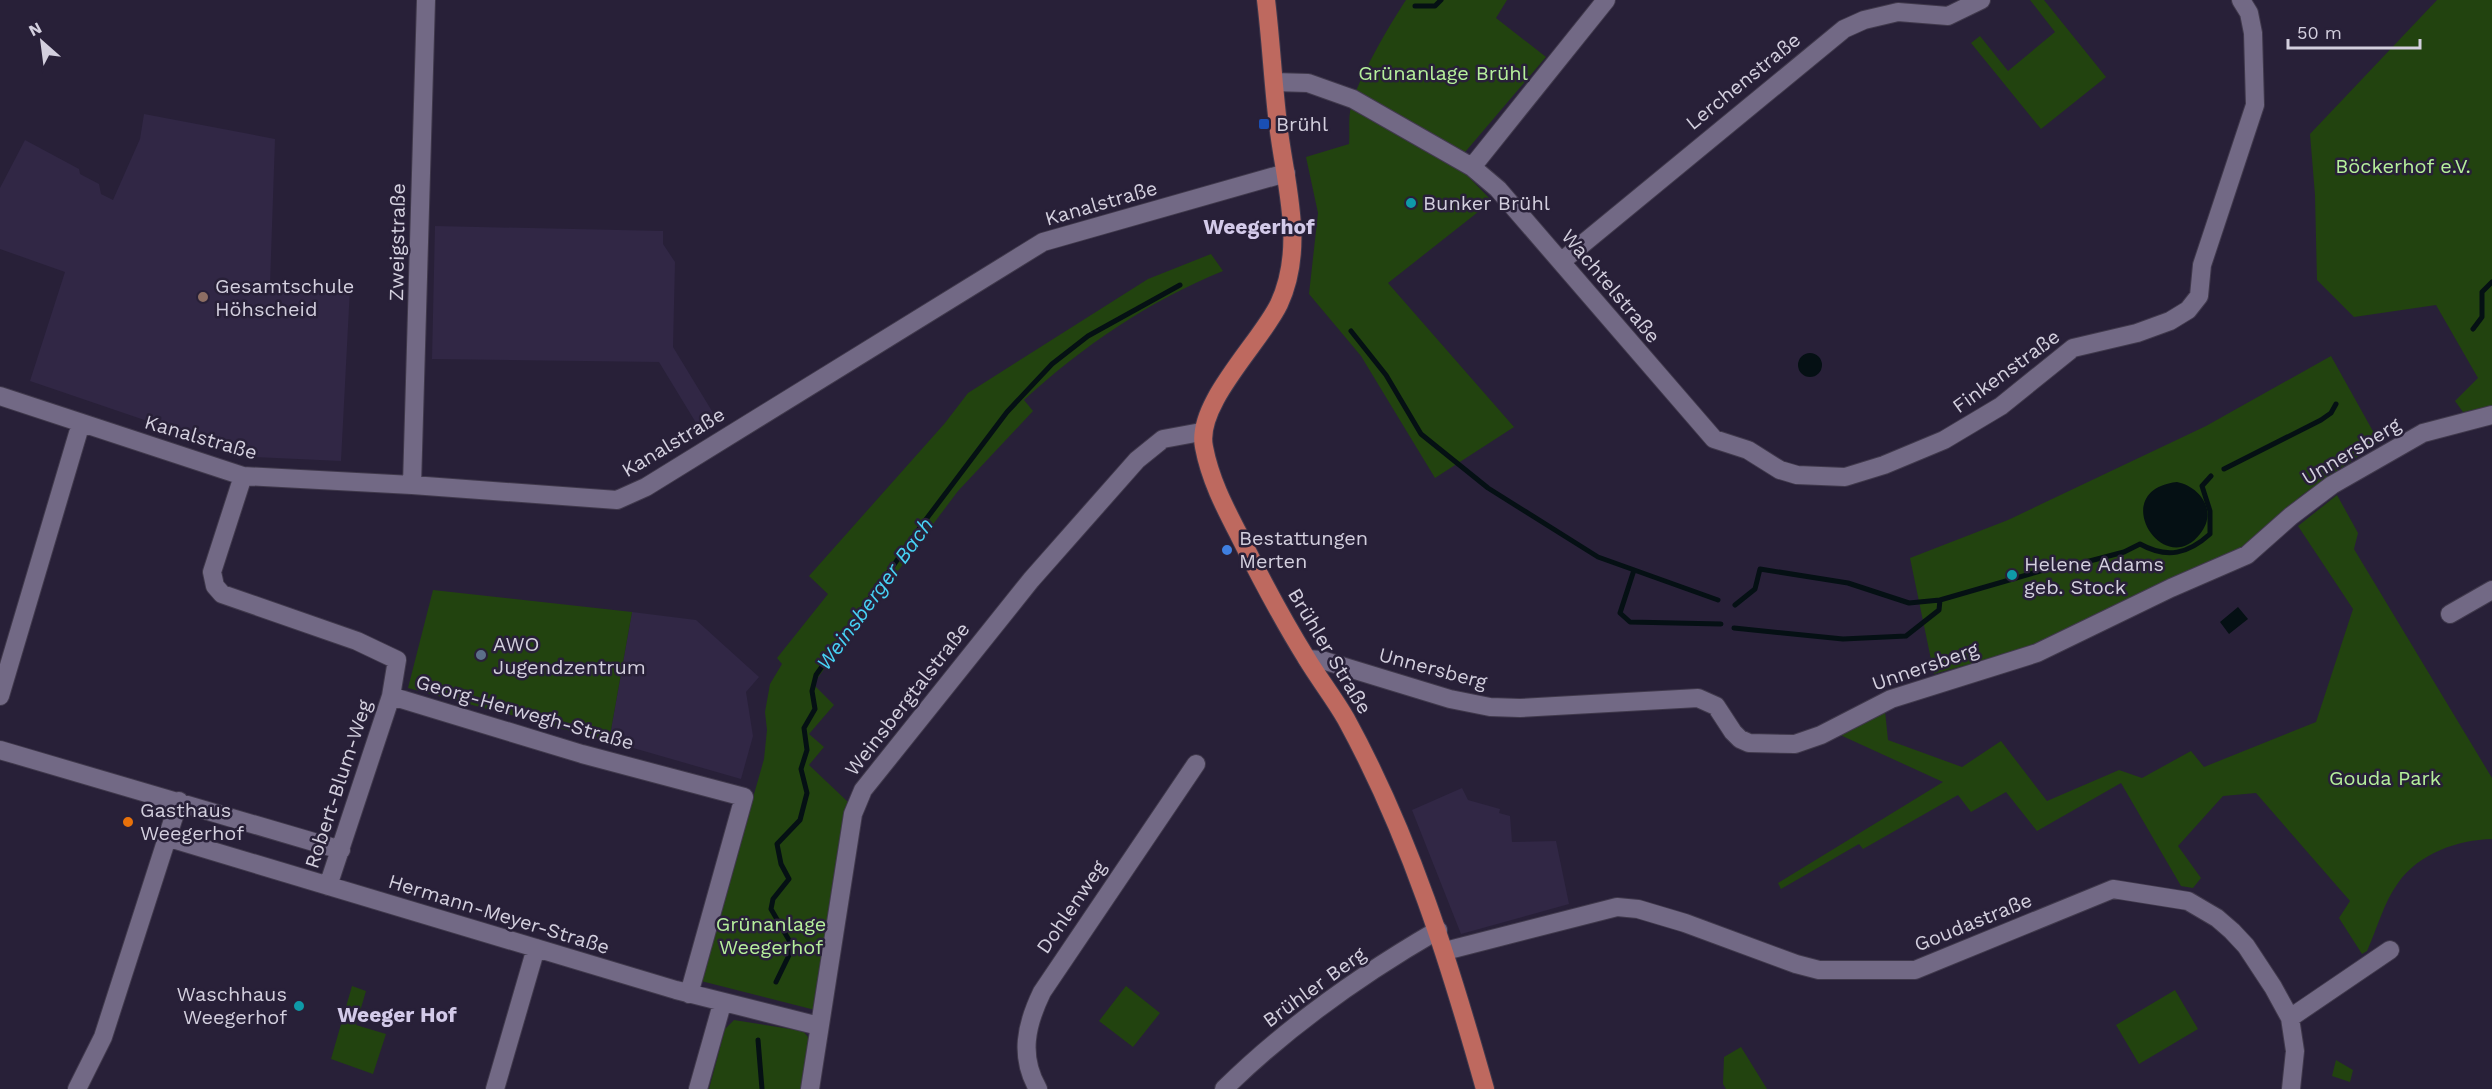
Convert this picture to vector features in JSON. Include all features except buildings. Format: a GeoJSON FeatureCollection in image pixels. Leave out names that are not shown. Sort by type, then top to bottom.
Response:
{"type":"FeatureCollection","features":[{"type":"Feature","properties":{"kind":"main road"},"geometry":{"type":"LineString","coordinates":[[1201,432],[1231,372],[1278,306],[1290,275],[1293,254],[1286,173],[1266,0]]}},
{"type":"Feature","properties":{"kind":"main road","name":"Brühler Straße"},"geometry":{"type":"LineString","coordinates":[[1201,432],[1212,483],[1270,596],[1345,718],[1411,855],[1445,951],[1485,1089]]}},
{"type":"Feature","properties":{"kind":"street","name":"Zweigstraße"},"geometry":{"type":"LineString","coordinates":[[412,485],[426,0]]}},
{"type":"Feature","properties":{"kind":"street"},"geometry":{"type":"LineString","coordinates":[[1472,167],[1606,0]]}},
{"type":"Feature","properties":{"kind":"street","name":"Lerchenstraße"},"geometry":{"type":"LineString","coordinates":[[1562,261],[1784,76],[1844,29],[1864,20],[1898,12],[1948,16],[1980,0]]}},
{"type":"Feature","properties":{"kind":"street","name":"Finkenstraße"},"geometry":{"type":"LineString","coordinates":[[1714,439],[1748,450],[1788,472],[1812,477],[1845,477],[1914,453],[1963,430],[2001,406],[2073,348],[2137,333],[2170,321],[2188,310],[2199,296],[2202,265],[2255,105],[2253,33],[2249,13],[2241,0]]}},
{"type":"Feature","properties":{"kind":"street","name":"Wachtelstraße"},"geometry":{"type":"LineString","coordinates":[[1274,82],[1308,83],[1353,99],[1472,167],[1498,189],[1562,261],[1655,374],[1714,439]]}},
{"type":"Feature","properties":{"kind":"street","name":"Kanalstraße"},"geometry":{"type":"LineString","coordinates":[[0,396],[243,476],[412,485],[605,501],[628,497],[1043,242],[1286,173]]}},
{"type":"Feature","properties":{"kind":"street","name":"Unnersberg"},"geometry":{"type":"LineString","coordinates":[[1307,659],[1322,660],[1450,699],[1490,706],[1520,708],[1698,698],[1716,706],[1740,740],[1749,743],[1795,744],[1821,735],[1891,699],[2037,653],[2170,588],[2247,555],[2298,510],[2332,485],[2422,433],[2492,415]]}},
{"type":"Feature","properties":{"kind":"street"},"geometry":{"type":"LineString","coordinates":[[0,696],[81,423]]}},
{"type":"Feature","properties":{"kind":"street","name":"Weinsbergtalstraße"},"geometry":{"type":"LineString","coordinates":[[810,1089],[854,814],[863,790],[1031,580],[1137,460],[1163,439],[1201,432]]}},
{"type":"Feature","properties":{"kind":"street","name":"Georg-Herwegh-Straße"},"geometry":{"type":"LineString","coordinates":[[243,476],[212,572],[218,590],[222,594],[398,660],[391,696],[582,754],[744,796],[689,994]]}},
{"type":"Feature","properties":{"kind":"street"},"geometry":{"type":"LineString","coordinates":[[2450,614],[2492,590]]}},
{"type":"Feature","properties":{"kind":"street","name":"Robert-Blum-Weg"},"geometry":{"type":"LineString","coordinates":[[328,886],[391,696]]}},
{"type":"Feature","properties":{"kind":"street"},"geometry":{"type":"LineString","coordinates":[[0,750],[340,850]]}},
{"type":"Feature","properties":{"kind":"street","name":"Dohlenweg"},"geometry":{"type":"LineString","coordinates":[[1038,1089],[1027,1058],[1025,1043],[1033,1011],[1042,992],[1197,764]]}},
{"type":"Feature","properties":{"kind":"street"},"geometry":{"type":"LineString","coordinates":[[77,1089],[103,1037],[169,838],[179,801]]}},
{"type":"Feature","properties":{"kind":"street","name":"Hermann-Meyer-Straße"},"geometry":{"type":"LineString","coordinates":[[169,838],[722,1004],[819,1026]]}},
{"type":"Feature","properties":{"kind":"street","name":"Goudastraße"},"geometry":{"type":"LineString","coordinates":[[1445,951],[1617,907],[1638,909],[1685,923],[1819,970],[1915,970],[2114,889],[2188,901],[2217,918],[2246,946],[2290,1018],[2295,1051],[2291,1089]]}},
{"type":"Feature","properties":{"kind":"street","name":"Brühler Berg"},"geometry":{"type":"LineString","coordinates":[[1224,1089],[1256,1057],[1345,990],[1438,930]]}},
{"type":"Feature","properties":{"kind":"street"},"geometry":{"type":"LineString","coordinates":[[495,1089],[536,948]]}},
{"type":"Feature","properties":{"kind":"street"},"geometry":{"type":"LineString","coordinates":[[2290,1018],[2390,950]]}},
{"type":"Feature","properties":{"kind":"street"},"geometry":{"type":"LineString","coordinates":[[698,1089],[722,1004]]}},
{"type":"Feature","properties":{"kind":"shaded area","name":"Gesamtschule Höhscheid"},"geometry":{"type":"Polygon","coordinates":[[[144,114],[275,139],[270,285],[350,288],[341,461],[253,457],[30,381],[65,272],[0,249],[0,188],[25,140],[79,169],[80,174],[99,184],[101,194],[113,200],[140,139],[144,114]]]}},
{"type":"Feature","properties":{"kind":"shaded area"},"geometry":{"type":"Polygon","coordinates":[[[435,226],[663,231],[663,244],[675,262],[673,347],[718,421],[701,431],[659,362],[432,359],[435,226]]]}},
{"type":"Feature","properties":{"kind":"shaded area"},"geometry":{"type":"Polygon","coordinates":[[[1810,353],[1818,357],[1822,365],[1818,373],[1810,377],[1802,373],[1798,365],[1802,357],[1810,353]]]}},
{"type":"Feature","properties":{"kind":"shaded area"},"geometry":{"type":"Polygon","coordinates":[[[2177,482],[2186,485],[2200,495],[2207,509],[2207,517],[2200,534],[2185,546],[2171,547],[2158,540],[2148,529],[2143,514],[2145,500],[2156,488],[2177,482]]]}},
{"type":"Feature","properties":{"kind":"shaded area"},"geometry":{"type":"Polygon","coordinates":[[[2238,607],[2248,619],[2229,634],[2220,622],[2238,607]]]}},
{"type":"Feature","properties":{"kind":"shaded area"},"geometry":{"type":"Polygon","coordinates":[[[632,612],[696,620],[759,677],[746,692],[753,736],[741,779],[609,741],[632,612]]]}},
{"type":"Feature","properties":{"kind":"shaded area"},"geometry":{"type":"Polygon","coordinates":[[[1462,788],[1468,800],[1500,809],[1499,813],[1510,816],[1512,842],[1556,841],[1569,904],[1461,934],[1412,810],[1462,788]]]}},
{"type":"Feature","properties":{"kind":"green space","name":"Grünanlage Brühl"},"geometry":{"type":"Polygon","coordinates":[[[1406,0],[1507,0],[1496,18],[1546,57],[1466,151],[1457,165],[1492,201],[1388,283],[1514,427],[1435,478],[1361,356],[1309,294],[1318,213],[1306,157],[1349,144],[1350,116],[1354,96],[1375,52],[1406,0]]]}},
{"type":"Feature","properties":{"kind":"green space"},"geometry":{"type":"Polygon","coordinates":[[[2030,0],[2044,0],[2106,77],[2041,129],[1971,43],[1980,36],[2008,71],[2055,32],[2030,0]]]}},
{"type":"Feature","properties":{"kind":"green space","name":"Böckerhof e.V."},"geometry":{"type":"Polygon","coordinates":[[[2437,0],[2492,0],[2492,406],[2463,412],[2455,401],[2478,378],[2436,305],[2354,317],[2317,280],[2315,195],[2310,134],[2437,0]]]}},
{"type":"Feature","properties":{"kind":"green space","name":"Grünanlage Weegerhof"},"geometry":{"type":"Polygon","coordinates":[[[1211,254],[1223,271],[1169,296],[1118,326],[1070,361],[1024,400],[1033,411],[958,491],[813,684],[834,705],[809,734],[824,747],[809,765],[848,802],[815,1010],[701,981],[764,759],[767,730],[765,712],[770,684],[782,664],[777,658],[828,594],[809,576],[945,423],[968,393],[1148,279],[1211,254]]]}},
{"type":"Feature","properties":{"kind":"green space"},"geometry":{"type":"Polygon","coordinates":[[[2331,356],[2379,442],[2302,495],[2244,547],[2035,646],[1934,674],[1910,558],[2008,520],[2206,426],[2331,356]]]}},
{"type":"Feature","properties":{"kind":"green space","name":"Gouda Park"},"geometry":{"type":"Polygon","coordinates":[[[2337,495],[2358,533],[2354,549],[2492,778],[2492,839],[2453,845],[2428,856],[2417,864],[2398,883],[2367,951],[2362,954],[2339,918],[2350,901],[2256,793],[2223,796],[2178,846],[2201,878],[2193,888],[2181,886],[2121,783],[2037,831],[2006,792],[1971,812],[1958,795],[1863,849],[1859,844],[1781,889],[1778,883],[1943,782],[1838,734],[1885,711],[1888,740],[1962,767],[2001,741],[2047,801],[2119,770],[2142,778],[2191,751],[2204,767],[2316,722],[2353,609],[2298,526],[2337,495]]]}},
{"type":"Feature","properties":{"kind":"green space"},"geometry":{"type":"Polygon","coordinates":[[[433,590],[632,612],[609,741],[408,688],[433,590]]]}},
{"type":"Feature","properties":{"kind":"green space"},"geometry":{"type":"Polygon","coordinates":[[[352,986],[366,991],[356,1025],[386,1034],[373,1074],[331,1059],[352,986]]]}},
{"type":"Feature","properties":{"kind":"green space"},"geometry":{"type":"Polygon","coordinates":[[[1126,986],[1160,1013],[1133,1047],[1099,1021],[1126,986]]]}},
{"type":"Feature","properties":{"kind":"green space"},"geometry":{"type":"Polygon","coordinates":[[[2175,990],[2198,1029],[2139,1064],[2116,1025],[2175,990]]]}},
{"type":"Feature","properties":{"kind":"green space"},"geometry":{"type":"Polygon","coordinates":[[[734,1020],[803,1031],[809,1043],[802,1089],[709,1089],[725,1029],[734,1020]]]}},
{"type":"Feature","properties":{"kind":"green space"},"geometry":{"type":"Polygon","coordinates":[[[1741,1047],[1767,1089],[1726,1089],[1723,1084],[1724,1057],[1741,1047]]]}},
{"type":"Feature","properties":{"kind":"green space"},"geometry":{"type":"Polygon","coordinates":[[[2336,1060],[2353,1070],[2350,1082],[2332,1076],[2336,1060]]]}},
{"type":"Feature","properties":{"kind":"waterway","name":"Weinsberger Bach"},"geometry":{"type":"LineString","coordinates":[[1415,6],[1435,6],[1441,0]]}},
{"type":"Feature","properties":{"kind":"waterway"},"geometry":{"type":"LineString","coordinates":[[2473,329],[2482,317],[2482,292],[2492,282]]}},
{"type":"Feature","properties":{"kind":"waterway","name":"Weinsberger Bach"},"geometry":{"type":"LineString","coordinates":[[776,982],[793,947],[771,909],[773,899],[789,879],[781,864],[777,844],[800,820],[807,793],[801,769],[807,750],[804,728],[815,709],[812,691],[816,675],[924,522],[1007,412],[1052,364],[1088,336],[1180,285]]}},
{"type":"Feature","properties":{"kind":"waterway"},"geometry":{"type":"LineString","coordinates":[[1351,331],[1386,375],[1421,434],[1488,488],[1598,557],[1718,600]]}},
{"type":"Feature","properties":{"kind":"waterway"},"geometry":{"type":"LineString","coordinates":[[2224,469],[2321,420],[2331,413],[2336,404]]}},
{"type":"Feature","properties":{"kind":"waterway"},"geometry":{"type":"LineString","coordinates":[[2082,563],[2124,552],[2140,544],[2159,552],[2168,553],[2185,550],[2202,541],[2210,534],[2210,511],[2202,486],[2211,476]]}},
{"type":"Feature","properties":{"kind":"waterway"},"geometry":{"type":"LineString","coordinates":[[1735,605],[1755,589],[1760,569],[1848,583],[1909,603],[1940,600],[2058,566]]}},
{"type":"Feature","properties":{"kind":"waterway"},"geometry":{"type":"LineString","coordinates":[[1634,570],[1620,613],[1630,622],[1721,624]]}},
{"type":"Feature","properties":{"kind":"waterway"},"geometry":{"type":"LineString","coordinates":[[1734,628],[1843,639],[1906,636],[1939,610],[1940,600]]}},
{"type":"Feature","properties":{"kind":"waterway","name":"Weinsberger Bach"},"geometry":{"type":"LineString","coordinates":[[758,1040],[762,1089]]}},
{"type":"Feature","properties":{"kind":"place","name":"Brühl"},"geometry":{"type":"Point","coordinates":[1264,124]}},
{"type":"Feature","properties":{"kind":"place","name":"Bunker Brühl"},"geometry":{"type":"Point","coordinates":[1411,203]}},
{"type":"Feature","properties":{"kind":"place","name":"Gesamtschule Höhscheid"},"geometry":{"type":"Point","coordinates":[203,297]}},
{"type":"Feature","properties":{"kind":"place","name":"Bestattungen Merten"},"geometry":{"type":"Point","coordinates":[1227,550]}},
{"type":"Feature","properties":{"kind":"place","name":"Helene Adams geb. Stock"},"geometry":{"type":"Point","coordinates":[2012,575]}},
{"type":"Feature","properties":{"kind":"place","name":"AWO Jugendzentrum"},"geometry":{"type":"Point","coordinates":[481,655]}},
{"type":"Feature","properties":{"kind":"place","name":"Gasthaus Weegerhof"},"geometry":{"type":"Point","coordinates":[128,822]}},
{"type":"Feature","properties":{"kind":"place","name":"Waschhaus Weegerhof"},"geometry":{"type":"Point","coordinates":[299,1006]}},
{"type":"Feature","properties":{"kind":"district","name":"Weegerhof"},"geometry":{"type":"Point","coordinates":[1259,227]}},
{"type":"Feature","properties":{"kind":"district","name":"Weeger Hof"},"geometry":{"type":"Point","coordinates":[397,1015]}}]}
